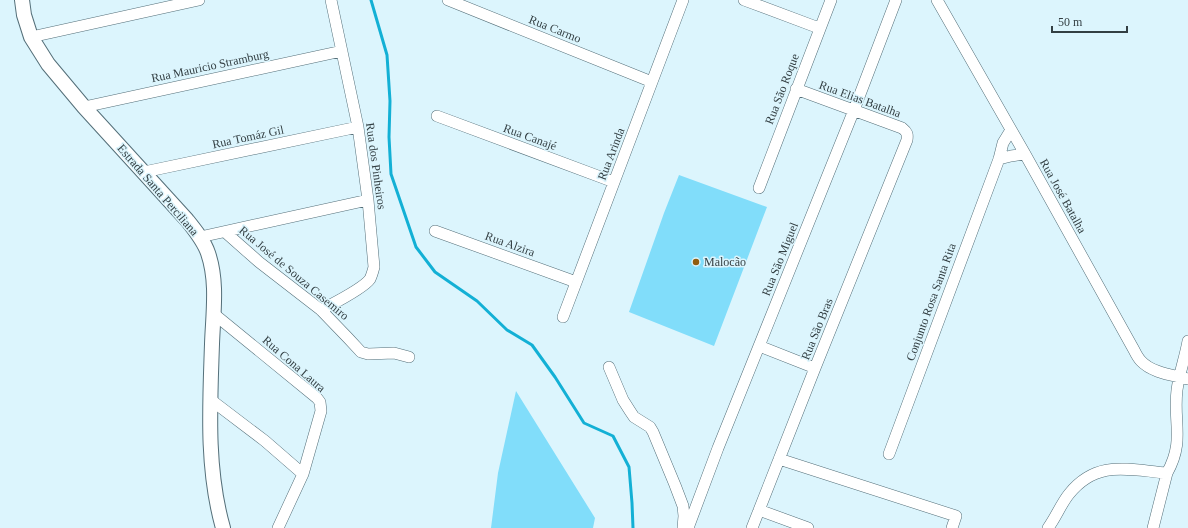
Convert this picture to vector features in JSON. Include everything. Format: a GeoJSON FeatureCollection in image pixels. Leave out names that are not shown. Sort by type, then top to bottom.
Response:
{"type":"FeatureCollection","features":[{"type":"Feature","properties":{"kind":"street","name":"Estrada Santa Perciliana"},"geometry":{"type":"LineString","coordinates":[[22,0],[24,15],[31,37],[48,64],[84,107],[170,201],[200,237],[208,253],[212,272],[214,314],[211,455],[213,477],[223,528]]}},
{"type":"Feature","properties":{"kind":"street"},"geometry":{"type":"LineString","coordinates":[[31,37],[199,0]]}},
{"type":"Feature","properties":{"kind":"street","name":"Rua dos Pinheiros"},"geometry":{"type":"LineString","coordinates":[[321,310],[362,286],[369,280],[374,267],[368,200],[358,127],[331,0]]}},
{"type":"Feature","properties":{"kind":"street","name":"Rua Carmo"},"geometry":{"type":"LineString","coordinates":[[448,0],[652,82]]}},
{"type":"Feature","properties":{"kind":"street","name":"Rua Arinda"},"geometry":{"type":"LineString","coordinates":[[563,317],[683,0]]}},
{"type":"Feature","properties":{"kind":"street"},"geometry":{"type":"LineString","coordinates":[[744,0],[819,28]]}},
{"type":"Feature","properties":{"kind":"street","name":"Rua São Roque"},"geometry":{"type":"LineString","coordinates":[[759,188],[831,0]]}},
{"type":"Feature","properties":{"kind":"street","name":"Rua São Miguel"},"geometry":{"type":"LineString","coordinates":[[688,528],[718,448],[854,110],[896,0]]}},
{"type":"Feature","properties":{"kind":"street","name":"Rua José Batalha"},"geometry":{"type":"LineString","coordinates":[[937,0],[1025,154],[1130,344],[1141,361],[1148,367],[1184,378]]}},
{"type":"Feature","properties":{"kind":"street","name":"Rua Mauricio Stramburg"},"geometry":{"type":"LineString","coordinates":[[84,107],[342,51]]}},
{"type":"Feature","properties":{"kind":"street","name":"Rua Elias Batalha"},"geometry":{"type":"LineString","coordinates":[[796,89],[902,128],[908,135],[907,140]]}},
{"type":"Feature","properties":{"kind":"street","name":"Rua Canajé"},"geometry":{"type":"LineString","coordinates":[[437,116],[614,182]]}},
{"type":"Feature","properties":{"kind":"street","name":"Rua Tomáz Gil"},"geometry":{"type":"LineString","coordinates":[[144,172],[358,127]]}},
{"type":"Feature","properties":{"kind":"street","name":"Conjunto Rosa Santa Rita"},"geometry":{"type":"LineString","coordinates":[[889,454],[999,159],[1003,143],[1011,130]]}},
{"type":"Feature","properties":{"kind":"street","name":"Rua São Bras"},"geometry":{"type":"LineString","coordinates":[[752,528],[907,140]]}},
{"type":"Feature","properties":{"kind":"street"},"geometry":{"type":"LineString","coordinates":[[999,159],[1025,154]]}},
{"type":"Feature","properties":{"kind":"street"},"geometry":{"type":"LineString","coordinates":[[200,237],[368,200]]}},
{"type":"Feature","properties":{"kind":"street","name":"Rua Alzira"},"geometry":{"type":"LineString","coordinates":[[435,231],[576,282]]}},
{"type":"Feature","properties":{"kind":"street","name":"Rua José de Souza Casemiro"},"geometry":{"type":"LineString","coordinates":[[225,232],[259,262],[321,310],[360,352],[368,354],[394,353],[409,357]]}},
{"type":"Feature","properties":{"kind":"street","name":"Rua Cona Laura"},"geometry":{"type":"LineString","coordinates":[[214,314],[320,402],[321,411],[303,474],[278,528]]}},
{"type":"Feature","properties":{"kind":"street"},"geometry":{"type":"LineString","coordinates":[[1153,528],[1167,472],[1174,460],[1177,448],[1177,390],[1184,378],[1188,341]]}},
{"type":"Feature","properties":{"kind":"street"},"geometry":{"type":"LineString","coordinates":[[759,346],[815,368]]}},
{"type":"Feature","properties":{"kind":"street"},"geometry":{"type":"LineString","coordinates":[[609,367],[630,411],[634,416],[650,427],[662,451],[683,506],[684,528]]}},
{"type":"Feature","properties":{"kind":"street"},"geometry":{"type":"LineString","coordinates":[[211,400],[265,441],[303,474]]}},
{"type":"Feature","properties":{"kind":"street"},"geometry":{"type":"LineString","coordinates":[[779,459],[956,516],[952,528]]}},
{"type":"Feature","properties":{"kind":"street"},"geometry":{"type":"LineString","coordinates":[[1048,528],[1069,494],[1080,483],[1097,472],[1118,468],[1167,472]]}},
{"type":"Feature","properties":{"kind":"street"},"geometry":{"type":"LineString","coordinates":[[759,510],[808,528]]}},
{"type":"Feature","properties":{"kind":"shaded area","name":"Malocão"},"geometry":{"type":"Polygon","coordinates":[[[679,175],[767,207],[714,346],[629,312],[679,175]]]}},
{"type":"Feature","properties":{"kind":"shaded area"},"geometry":{"type":"Polygon","coordinates":[[[516,391],[595,518],[593,528],[491,528],[498,473],[516,391]]]}},
{"type":"Feature","properties":{"kind":"waterway"},"geometry":{"type":"LineString","coordinates":[[371,0],[387,55],[390,101],[389,137],[391,174],[416,247],[435,272],[477,301],[507,330],[532,345],[555,377],[584,423],[613,436],[629,467],[633,528]]}},
{"type":"Feature","properties":{"kind":"place","name":"Malocão"},"geometry":{"type":"Point","coordinates":[696,262]}}]}
